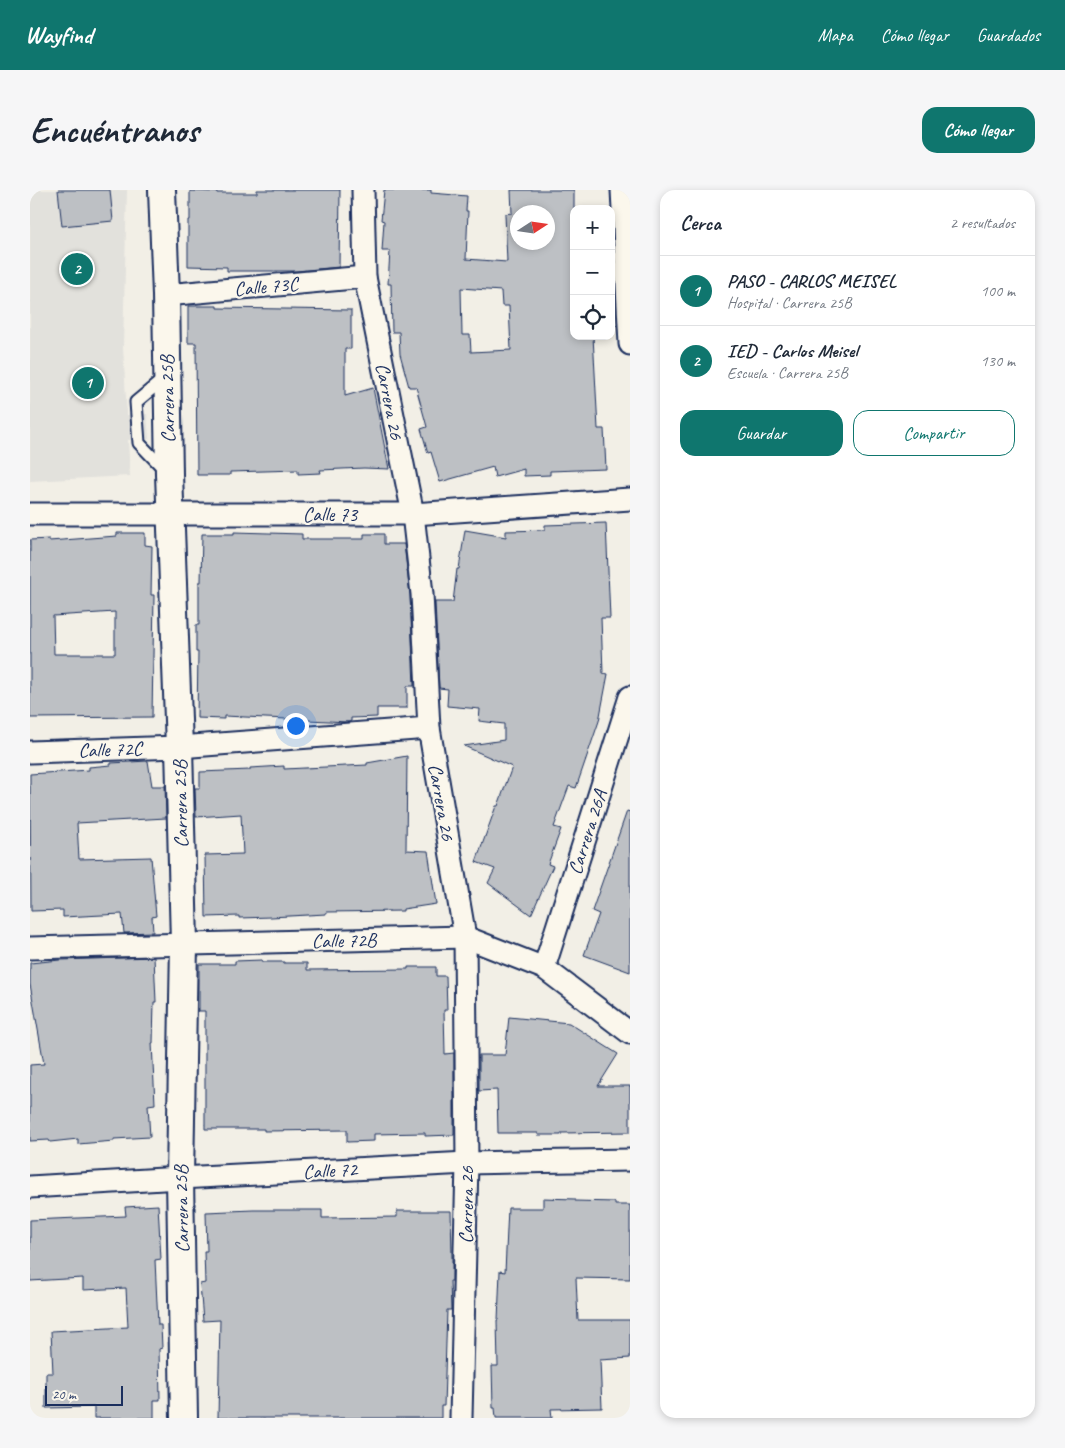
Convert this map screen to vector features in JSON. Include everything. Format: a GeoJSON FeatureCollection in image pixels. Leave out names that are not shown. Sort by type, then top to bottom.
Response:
{"type":"FeatureCollection","features":[{"type":"Feature","properties":{"kind":"street","name":"Carrera 25B"},"geometry":{"type":"LineString","coordinates":[[162,190],[184,944],[180,1178],[184,1418]]}},
{"type":"Feature","properties":{"kind":"street","name":"Carrera 26"},"geometry":{"type":"LineString","coordinates":[[363,190],[365,277],[413,514],[422,594],[430,728],[465,937],[467,1163],[460,1418]]}},
{"type":"Feature","properties":{"kind":"street"},"geometry":{"type":"LineString","coordinates":[[622,190],[630,344]]}},
{"type":"Feature","properties":{"kind":"street","name":"Calle 73C"},"geometry":{"type":"LineString","coordinates":[[166,295],[365,277]]}},
{"type":"Feature","properties":{"kind":"street","name":"Calle 73"},"geometry":{"type":"LineString","coordinates":[[30,514],[413,514],[630,499]]}},
{"type":"Feature","properties":{"kind":"street","name":"Carrera 26A"},"geometry":{"type":"LineString","coordinates":[[544,968],[630,697]]}},
{"type":"Feature","properties":{"kind":"street","name":"Calle 72C"},"geometry":{"type":"LineString","coordinates":[[30,752],[179,747],[430,728]]}},
{"type":"Feature","properties":{"kind":"street","name":"Calle 72B"},"geometry":{"type":"LineString","coordinates":[[30,948],[465,937],[544,968],[630,1033]]}},
{"type":"Feature","properties":{"kind":"street","name":"Calle 72"},"geometry":{"type":"LineString","coordinates":[[30,1187],[467,1163],[630,1160]]}},
{"type":"Feature","properties":{"kind":"shaded area"},"geometry":{"type":"Polygon","coordinates":[[[30,190],[127,190],[123,347],[127,415],[147,414],[149,439],[128,440],[130,476],[30,481],[30,190]]]}},
{"type":"Feature","properties":{"kind":"building"},"geometry":{"type":"Polygon","coordinates":[[[58,190],[110,190],[113,221],[62,226],[58,190]]]}},
{"type":"Feature","properties":{"kind":"building"},"geometry":{"type":"Polygon","coordinates":[[[257,190],[340,190],[339,267],[296,271],[227,271],[227,267],[188,266],[190,191],[257,193],[257,190]]]}},
{"type":"Feature","properties":{"kind":"building"},"geometry":{"type":"Polygon","coordinates":[[[384,190],[431,190],[431,193],[467,196],[466,259],[507,262],[505,214],[510,213],[510,250],[555,250],[555,205],[512,205],[511,190],[574,190],[574,205],[570,205],[570,340],[593,340],[598,429],[604,429],[606,469],[550,471],[550,475],[524,476],[524,469],[495,477],[493,467],[440,482],[431,452],[428,453],[421,429],[427,427],[416,387],[409,387],[400,354],[399,332],[392,332],[391,284],[388,284],[390,251],[382,251],[384,221],[381,220],[384,190]],[[461,288],[462,335],[470,335],[471,352],[511,350],[509,306],[502,306],[501,291],[461,288]]]}},
{"type":"Feature","properties":{"kind":"building"},"geometry":{"type":"Polygon","coordinates":[[[188,306],[351,310],[351,349],[345,349],[345,396],[373,388],[389,469],[320,470],[321,473],[298,474],[298,470],[230,472],[230,475],[197,475],[196,343],[188,343],[188,306]]]}},
{"type":"Feature","properties":{"kind":"building"},"geometry":{"type":"Polygon","coordinates":[[[606,523],[610,618],[601,618],[603,673],[608,674],[599,721],[576,788],[569,786],[554,827],[561,829],[548,864],[553,866],[531,915],[488,883],[495,869],[476,862],[512,767],[464,746],[504,740],[504,724],[479,721],[480,709],[447,706],[448,689],[439,688],[435,602],[453,602],[465,530],[506,537],[506,531],[545,530],[545,525],[606,523]]]}},
{"type":"Feature","properties":{"kind":"building"},"geometry":{"type":"Polygon","coordinates":[[[234,532],[302,534],[302,539],[364,539],[364,534],[384,534],[384,544],[404,544],[410,595],[414,686],[407,686],[407,708],[377,708],[377,717],[351,718],[349,722],[224,716],[224,719],[197,718],[198,652],[196,652],[196,625],[199,625],[202,534],[234,534],[234,532]]]}},
{"type":"Feature","properties":{"kind":"building"},"geometry":{"type":"Polygon","coordinates":[[[117,533],[145,533],[145,545],[152,546],[151,595],[154,595],[152,717],[30,718],[30,540],[49,539],[49,541],[117,536],[117,533]],[[115,612],[53,616],[54,654],[115,654],[115,612]]]}},
{"type":"Feature","properties":{"kind":"building"},"geometry":{"type":"Polygon","coordinates":[[[407,756],[406,850],[428,851],[436,904],[403,909],[403,911],[326,912],[326,914],[239,918],[239,916],[206,917],[205,855],[243,854],[241,814],[196,817],[195,788],[200,788],[200,772],[250,770],[250,768],[284,766],[284,769],[367,765],[367,763],[407,756]]]}},
{"type":"Feature","properties":{"kind":"building"},"geometry":{"type":"Polygon","coordinates":[[[148,761],[152,786],[165,786],[166,818],[77,823],[79,859],[151,857],[156,916],[152,917],[153,932],[124,933],[122,914],[63,917],[63,910],[31,911],[30,774],[89,770],[89,767],[111,765],[111,763],[148,761]]]}},
{"type":"Feature","properties":{"kind":"building"},"geometry":{"type":"Polygon","coordinates":[[[627,811],[630,812],[630,972],[584,955],[599,914],[592,911],[627,811]]]}},
{"type":"Feature","properties":{"kind":"building"},"geometry":{"type":"Polygon","coordinates":[[[154,957],[156,1002],[154,1002],[152,1043],[155,1104],[148,1105],[150,1137],[78,1144],[78,1139],[50,1142],[49,1140],[30,1141],[30,1065],[44,1064],[30,984],[30,963],[60,960],[154,957]]]}},
{"type":"Feature","properties":{"kind":"building"},"geometry":{"type":"Polygon","coordinates":[[[262,960],[262,962],[307,963],[307,970],[436,967],[436,976],[446,976],[447,1010],[444,1010],[445,1054],[454,1053],[454,1135],[425,1136],[425,1133],[374,1134],[374,1141],[347,1142],[347,1130],[264,1131],[264,1129],[205,1129],[205,1011],[199,1011],[199,964],[235,964],[235,961],[262,960]]]}},
{"type":"Feature","properties":{"kind":"building"},"geometry":{"type":"Polygon","coordinates":[[[509,1017],[569,1023],[618,1054],[598,1086],[630,1086],[630,1132],[561,1133],[561,1135],[498,1133],[497,1090],[479,1091],[479,1055],[505,1055],[509,1017]]]}},
{"type":"Feature","properties":{"kind":"building"},"geometry":{"type":"Polygon","coordinates":[[[543,1198],[615,1202],[615,1205],[630,1205],[630,1279],[576,1278],[578,1320],[630,1320],[630,1358],[600,1360],[602,1408],[551,1409],[552,1418],[496,1418],[495,1408],[493,1408],[492,1366],[498,1366],[497,1320],[500,1271],[505,1272],[508,1208],[543,1208],[543,1198]]]}},
{"type":"Feature","properties":{"kind":"building"},"geometry":{"type":"Polygon","coordinates":[[[158,1205],[161,1259],[155,1260],[158,1325],[161,1325],[162,1348],[159,1349],[160,1400],[154,1400],[154,1418],[94,1418],[94,1407],[46,1408],[46,1373],[53,1373],[51,1331],[128,1327],[126,1288],[83,1290],[83,1278],[30,1281],[30,1220],[126,1216],[125,1207],[158,1205]]]}},
{"type":"Feature","properties":{"kind":"building"},"geometry":{"type":"Polygon","coordinates":[[[322,1210],[322,1218],[397,1217],[397,1211],[451,1211],[451,1310],[447,1310],[444,1406],[441,1406],[441,1418],[218,1418],[220,1320],[203,1321],[200,1284],[205,1283],[204,1251],[207,1251],[206,1212],[322,1210]]]}},
{"type":"Feature","properties":{"kind":"place","name":"IED - Carlos Meisel"},"geometry":{"type":"Point","coordinates":[77,269]}},
{"type":"Feature","properties":{"kind":"place","name":"PASO - CARLOS MEISEL"},"geometry":{"type":"Point","coordinates":[88,383]}}]}
